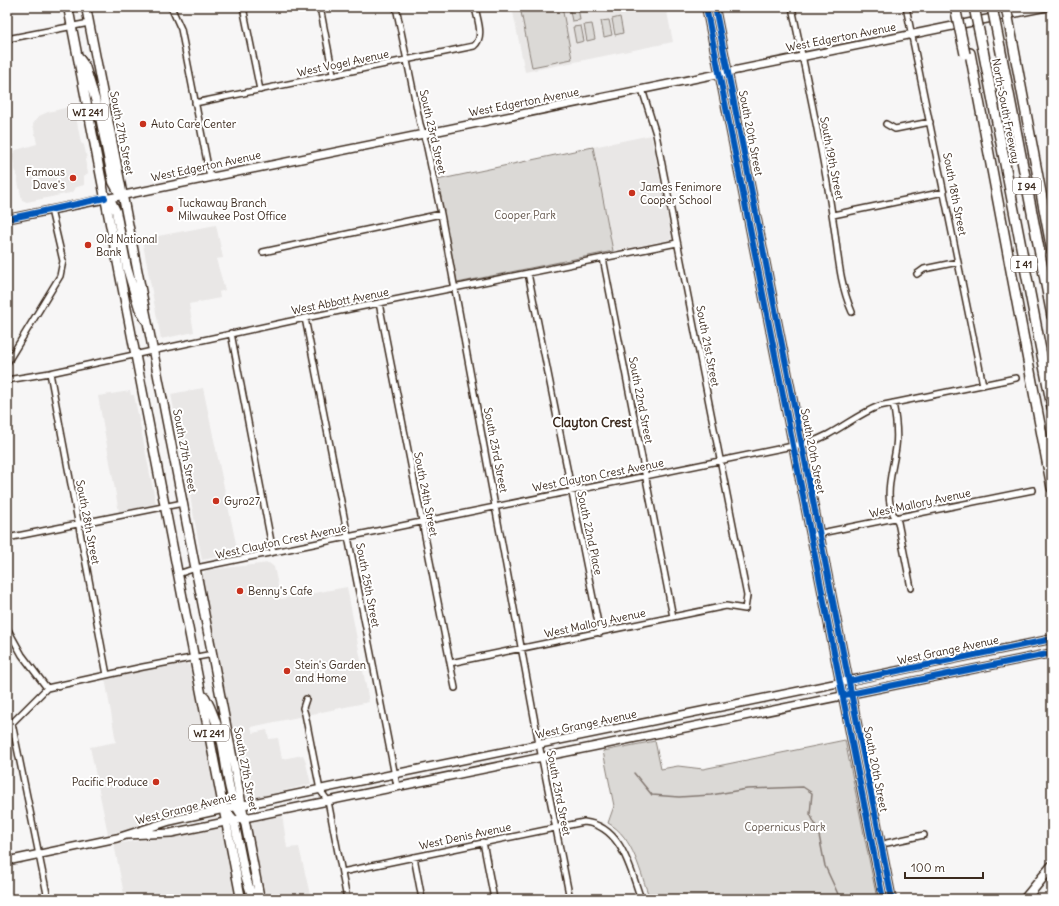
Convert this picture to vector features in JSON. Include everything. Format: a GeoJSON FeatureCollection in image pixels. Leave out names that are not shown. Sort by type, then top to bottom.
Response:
{"type":"FeatureCollection","features":[{"type":"Feature","properties":{"kind":"highway"},"geometry":{"type":"LineString","coordinates":[[955,7],[968,53]]}},
{"type":"Feature","properties":{"kind":"highway"},"geometry":{"type":"LineString","coordinates":[[961,7],[968,53],[1052,488]]}},
{"type":"Feature","properties":{"kind":"highway","name":"North-South Freeway"},"geometry":{"type":"LineString","coordinates":[[974,7],[1052,407]]}},
{"type":"Feature","properties":{"kind":"highway","name":"North-South Freeway"},"geometry":{"type":"LineString","coordinates":[[992,7],[1052,316]]}},
{"type":"Feature","properties":{"kind":"highway","name":"I 41"},"geometry":{"type":"LineString","coordinates":[[1006,7],[1052,250]]}},
{"type":"Feature","properties":{"kind":"highway"},"geometry":{"type":"LineString","coordinates":[[1043,197],[1052,232]]}},
{"type":"Feature","properties":{"kind":"highway"},"geometry":{"type":"LineString","coordinates":[[1025,899],[1052,866]]}},
{"type":"Feature","properties":{"kind":"main road","name":"WI 241"},"geometry":{"type":"LineString","coordinates":[[68,7],[224,809]]}},
{"type":"Feature","properties":{"kind":"main road","name":"South 27th Street"},"geometry":{"type":"LineString","coordinates":[[86,7],[124,194],[213,654],[239,806],[244,818],[260,899]]}},
{"type":"Feature","properties":{"kind":"main road"},"geometry":{"type":"LineString","coordinates":[[76,52],[85,66],[99,112],[113,182],[118,191],[124,194]]}},
{"type":"Feature","properties":{"kind":"main road"},"geometry":{"type":"LineString","coordinates":[[105,198],[111,201],[116,211],[127,268],[139,308],[149,326]]}},
{"type":"Feature","properties":{"kind":"main road"},"geometry":{"type":"LineString","coordinates":[[201,691],[211,708],[239,806]]}},
{"type":"Feature","properties":{"kind":"main road"},"geometry":{"type":"LineString","coordinates":[[224,809],[230,820],[253,899]]}},
{"type":"Feature","properties":{"kind":"main road"},"geometry":{"type":"LineString","coordinates":[[230,820],[242,899]]}},
{"type":"Feature","properties":{"kind":"street"},"geometry":{"type":"LineString","coordinates":[[171,7],[181,29],[210,176]]}},
{"type":"Feature","properties":{"kind":"street"},"geometry":{"type":"LineString","coordinates":[[244,7],[260,90]]}},
{"type":"Feature","properties":{"kind":"street"},"geometry":{"type":"LineString","coordinates":[[320,7],[333,74]]}},
{"type":"Feature","properties":{"kind":"street","name":"South 23rd Street"},"geometry":{"type":"LineString","coordinates":[[396,7],[422,134],[441,214],[539,744],[570,899]]}},
{"type":"Feature","properties":{"kind":"street","name":"West Vogel Avenue"},"geometry":{"type":"LineString","coordinates":[[195,103],[474,46],[479,42],[480,37],[475,7]]}},
{"type":"Feature","properties":{"kind":"street","name":"South 20th Street"},"geometry":{"type":"LineString","coordinates":[[706,7],[883,899]]}},
{"type":"Feature","properties":{"kind":"street","name":"South 20th Street"},"geometry":{"type":"LineString","coordinates":[[715,7],[892,899]]}},
{"type":"Feature","properties":{"kind":"street","name":"South 19th Street"},"geometry":{"type":"LineString","coordinates":[[792,7],[833,215],[838,269],[845,298],[852,312]]}},
{"type":"Feature","properties":{"kind":"street","name":"South 18th Street"},"geometry":{"type":"LineString","coordinates":[[906,7],[983,385]]}},
{"type":"Feature","properties":{"kind":"street","name":"West Edgerton Avenue"},"geometry":{"type":"LineString","coordinates":[[7,219],[210,176],[1046,7]]}},
{"type":"Feature","properties":{"kind":"street"},"geometry":{"type":"LineString","coordinates":[[7,40],[89,22]]}},
{"type":"Feature","properties":{"kind":"street","name":"South 21st Street"},"geometry":{"type":"LineString","coordinates":[[642,89],[656,134],[747,596],[744,609]]}},
{"type":"Feature","properties":{"kind":"street"},"geometry":{"type":"LineString","coordinates":[[886,124],[895,129],[930,122]]}},
{"type":"Feature","properties":{"kind":"street"},"geometry":{"type":"LineString","coordinates":[[833,215],[944,192]]}},
{"type":"Feature","properties":{"kind":"street"},"geometry":{"type":"LineString","coordinates":[[7,363],[60,276],[63,268],[63,261],[51,210]]}},
{"type":"Feature","properties":{"kind":"street"},"geometry":{"type":"LineString","coordinates":[[263,252],[441,214]]}},
{"type":"Feature","properties":{"kind":"street","name":"West Abbott Avenue"},"geometry":{"type":"LineString","coordinates":[[7,380],[50,373],[232,333],[677,243]]}},
{"type":"Feature","properties":{"kind":"street","name":"South 22nd Street"},"geometry":{"type":"LineString","coordinates":[[603,258],[673,617]]}},
{"type":"Feature","properties":{"kind":"street"},"geometry":{"type":"LineString","coordinates":[[917,274],[924,269],[958,262]]}},
{"type":"Feature","properties":{"kind":"street","name":"South 22nd Place"},"geometry":{"type":"LineString","coordinates":[[528,273],[600,632]]}},
{"type":"Feature","properties":{"kind":"street","name":"South 24th Street"},"geometry":{"type":"LineString","coordinates":[[379,303],[455,688]]}},
{"type":"Feature","properties":{"kind":"street","name":"South 25th Street"},"geometry":{"type":"LineString","coordinates":[[305,318],[397,786]]}},
{"type":"Feature","properties":{"kind":"street"},"geometry":{"type":"LineString","coordinates":[[232,333],[273,552]]}},
{"type":"Feature","properties":{"kind":"street","name":"South 28th Street"},"geometry":{"type":"LineString","coordinates":[[50,373],[107,675]]}},
{"type":"Feature","properties":{"kind":"street","name":"West Clayton Crest Avenue"},"geometry":{"type":"LineString","coordinates":[[178,574],[196,568],[571,490],[802,444],[829,435],[870,410],[893,403],[1016,378]]}},
{"type":"Feature","properties":{"kind":"street"},"geometry":{"type":"LineString","coordinates":[[893,403],[897,434],[890,490],[892,514],[898,522],[912,588]]}},
{"type":"Feature","properties":{"kind":"street","name":"West Mallory Avenue"},"geometry":{"type":"LineString","coordinates":[[811,535],[1033,490]]}},
{"type":"Feature","properties":{"kind":"street"},"geometry":{"type":"LineString","coordinates":[[7,538],[183,503]]}},
{"type":"Feature","properties":{"kind":"street","name":"West Mallory Avenue"},"geometry":{"type":"LineString","coordinates":[[450,663],[726,606],[744,609]]}},
{"type":"Feature","properties":{"kind":"street"},"geometry":{"type":"LineString","coordinates":[[7,628],[22,656],[47,688]]}},
{"type":"Feature","properties":{"kind":"street","name":"West Grange Avenue"},"geometry":{"type":"LineString","coordinates":[[7,861],[126,835],[170,821],[224,809],[1052,639]]}},
{"type":"Feature","properties":{"kind":"street"},"geometry":{"type":"LineString","coordinates":[[1019,646],[1021,659]]}},
{"type":"Feature","properties":{"kind":"street","name":"West Grange Avenue"},"geometry":{"type":"LineString","coordinates":[[126,835],[171,833],[506,763],[1052,653]]}},
{"type":"Feature","properties":{"kind":"street"},"geometry":{"type":"LineString","coordinates":[[48,899],[10,723],[47,688],[213,654]]}},
{"type":"Feature","properties":{"kind":"street"},"geometry":{"type":"LineString","coordinates":[[884,674],[887,686]]}},
{"type":"Feature","properties":{"kind":"street"},"geometry":{"type":"LineString","coordinates":[[808,689],[810,702]]}},
{"type":"Feature","properties":{"kind":"street"},"geometry":{"type":"LineString","coordinates":[[306,699],[303,708],[320,790],[328,801],[347,899]]}},
{"type":"Feature","properties":{"kind":"street"},"geometry":{"type":"LineString","coordinates":[[691,713],[694,725]]}},
{"type":"Feature","properties":{"kind":"street"},"geometry":{"type":"LineString","coordinates":[[571,738],[573,750]]}},
{"type":"Feature","properties":{"kind":"street"},"geometry":{"type":"LineString","coordinates":[[505,752],[506,763]]}},
{"type":"Feature","properties":{"kind":"street"},"geometry":{"type":"LineString","coordinates":[[276,798],[278,811]]}},
{"type":"Feature","properties":{"kind":"street"},"geometry":{"type":"LineString","coordinates":[[170,821],[171,833]]}},
{"type":"Feature","properties":{"kind":"street","name":"West Denis Avenue"},"geometry":{"type":"LineString","coordinates":[[342,872],[584,822],[593,823],[616,839],[641,899]]}},
{"type":"Feature","properties":{"kind":"street"},"geometry":{"type":"LineString","coordinates":[[886,843],[924,835]]}},
{"type":"Feature","properties":{"kind":"street"},"geometry":{"type":"LineString","coordinates":[[483,842],[494,899]]}},
{"type":"Feature","properties":{"kind":"street"},"geometry":{"type":"LineString","coordinates":[[414,857],[422,899]]}},
{"type":"Feature","properties":{"kind":"shaded area"},"geometry":{"type":"Polygon","coordinates":[[[512,7],[666,7],[673,42],[525,72],[512,7]]]}},
{"type":"Feature","properties":{"kind":"shaded area"},"geometry":{"type":"Polygon","coordinates":[[[74,106],[81,143],[84,145],[87,159],[85,160],[88,173],[84,176],[84,185],[74,188],[74,191],[70,193],[27,202],[22,200],[12,155],[16,150],[37,144],[33,124],[39,116],[48,112],[74,106]]]}},
{"type":"Feature","properties":{"kind":"shaded area","name":"James Fenimore Cooper School"},"geometry":{"type":"Polygon","coordinates":[[[651,135],[672,239],[613,251],[593,147],[651,135]]]}},
{"type":"Feature","properties":{"kind":"shaded area"},"geometry":{"type":"Polygon","coordinates":[[[216,225],[223,258],[216,259],[225,290],[219,292],[220,298],[189,304],[194,332],[161,339],[142,239],[216,225]]]}},
{"type":"Feature","properties":{"kind":"shaded area"},"geometry":{"type":"Polygon","coordinates":[[[203,388],[238,553],[202,560],[171,394],[203,388]]]}},
{"type":"Feature","properties":{"kind":"shaded area"},"geometry":{"type":"Polygon","coordinates":[[[130,391],[131,395],[134,395],[156,504],[119,512],[98,396],[130,391]]]}},
{"type":"Feature","properties":{"kind":"shaded area"},"geometry":{"type":"Polygon","coordinates":[[[269,563],[274,567],[281,599],[347,587],[369,702],[251,727],[253,733],[267,730],[269,739],[278,738],[282,759],[303,755],[311,784],[251,799],[246,798],[244,795],[202,576],[206,570],[269,563]]]}},
{"type":"Feature","properties":{"kind":"shaded area"},"geometry":{"type":"Polygon","coordinates":[[[186,663],[193,668],[218,805],[213,809],[108,834],[90,747],[116,742],[105,678],[161,666],[186,663]]]}},
{"type":"Feature","properties":{"kind":"shaded area"},"geometry":{"type":"Polygon","coordinates":[[[282,814],[287,848],[299,847],[311,899],[264,899],[250,824],[254,820],[282,814]]]}},
{"type":"Feature","properties":{"kind":"shaded area"},"geometry":{"type":"Polygon","coordinates":[[[222,827],[224,831],[237,899],[125,899],[114,844],[166,837],[222,827]]]}},
{"type":"Feature","properties":{"kind":"green space"},"geometry":{"type":"Polygon","coordinates":[[[520,7],[562,7],[572,59],[532,67],[520,7]]]}},
{"type":"Feature","properties":{"kind":"green space"},"geometry":{"type":"Polygon","coordinates":[[[569,7],[578,7],[580,20],[572,21],[569,7]]]}},
{"type":"Feature","properties":{"kind":"green space"},"geometry":{"type":"Polygon","coordinates":[[[620,17],[623,33],[615,35],[612,19],[620,17]]]}},
{"type":"Feature","properties":{"kind":"green space"},"geometry":{"type":"Polygon","coordinates":[[[609,20],[612,35],[604,37],[601,21],[609,20]]]}},
{"type":"Feature","properties":{"kind":"green space"},"geometry":{"type":"Polygon","coordinates":[[[592,24],[595,39],[587,41],[584,25],[592,24]]]}},
{"type":"Feature","properties":{"kind":"green space"},"geometry":{"type":"Polygon","coordinates":[[[581,26],[584,41],[576,43],[573,27],[581,26]]]}},
{"type":"Feature","properties":{"kind":"green space","name":"Cooper Park"},"geometry":{"type":"Polygon","coordinates":[[[593,147],[613,251],[457,283],[437,180],[593,147]]]}},
{"type":"Feature","properties":{"kind":"green space","name":"Copernicus Park"},"geometry":{"type":"Polygon","coordinates":[[[845,740],[877,899],[650,899],[630,846],[617,829],[608,823],[614,806],[603,751],[655,741],[661,769],[678,766],[703,769],[845,740]]]}},
{"type":"Feature","properties":{"kind":"waterway"},"geometry":{"type":"LineString","coordinates":[[634,773],[652,795],[679,797],[711,795],[747,789],[803,787],[812,793],[810,814],[818,830],[825,866],[838,894],[847,899]]}},
{"type":"Feature","properties":{"kind":"cycle path"},"geometry":{"type":"LineString","coordinates":[[706,7],[883,899]]}},
{"type":"Feature","properties":{"kind":"cycle path"},"geometry":{"type":"LineString","coordinates":[[715,7],[892,899]]}},
{"type":"Feature","properties":{"kind":"cycle path"},"geometry":{"type":"LineString","coordinates":[[7,219],[105,198]]}},
{"type":"Feature","properties":{"kind":"cycle path"},"geometry":{"type":"LineString","coordinates":[[849,681],[1052,639]]}},
{"type":"Feature","properties":{"kind":"cycle path"},"geometry":{"type":"LineString","coordinates":[[845,695],[1052,653]]}},
{"type":"Feature","properties":{"kind":"place","name":"Auto Care Center"},"geometry":{"type":"Point","coordinates":[143,124]}},
{"type":"Feature","properties":{"kind":"place","name":"Famous Dave's"},"geometry":{"type":"Point","coordinates":[73,178]}},
{"type":"Feature","properties":{"kind":"place","name":"James Fenimore Cooper School"},"geometry":{"type":"Point","coordinates":[632,193]}},
{"type":"Feature","properties":{"kind":"place","name":"Tuckaway Branch Milwaukee Post Office"},"geometry":{"type":"Point","coordinates":[170,209]}},
{"type":"Feature","properties":{"kind":"place","name":"Old National Bank"},"geometry":{"type":"Point","coordinates":[88,245]}},
{"type":"Feature","properties":{"kind":"place","name":"Gyro27"},"geometry":{"type":"Point","coordinates":[216,501]}},
{"type":"Feature","properties":{"kind":"place","name":"Benny's Cafe"},"geometry":{"type":"Point","coordinates":[240,591]}},
{"type":"Feature","properties":{"kind":"place","name":"Stein's Garden and Home"},"geometry":{"type":"Point","coordinates":[287,671]}},
{"type":"Feature","properties":{"kind":"place","name":"Pacific Produce"},"geometry":{"type":"Point","coordinates":[156,782]}},
{"type":"Feature","properties":{"kind":"district","name":"Clayton Crest"},"geometry":{"type":"Point","coordinates":[592,422]}}]}
